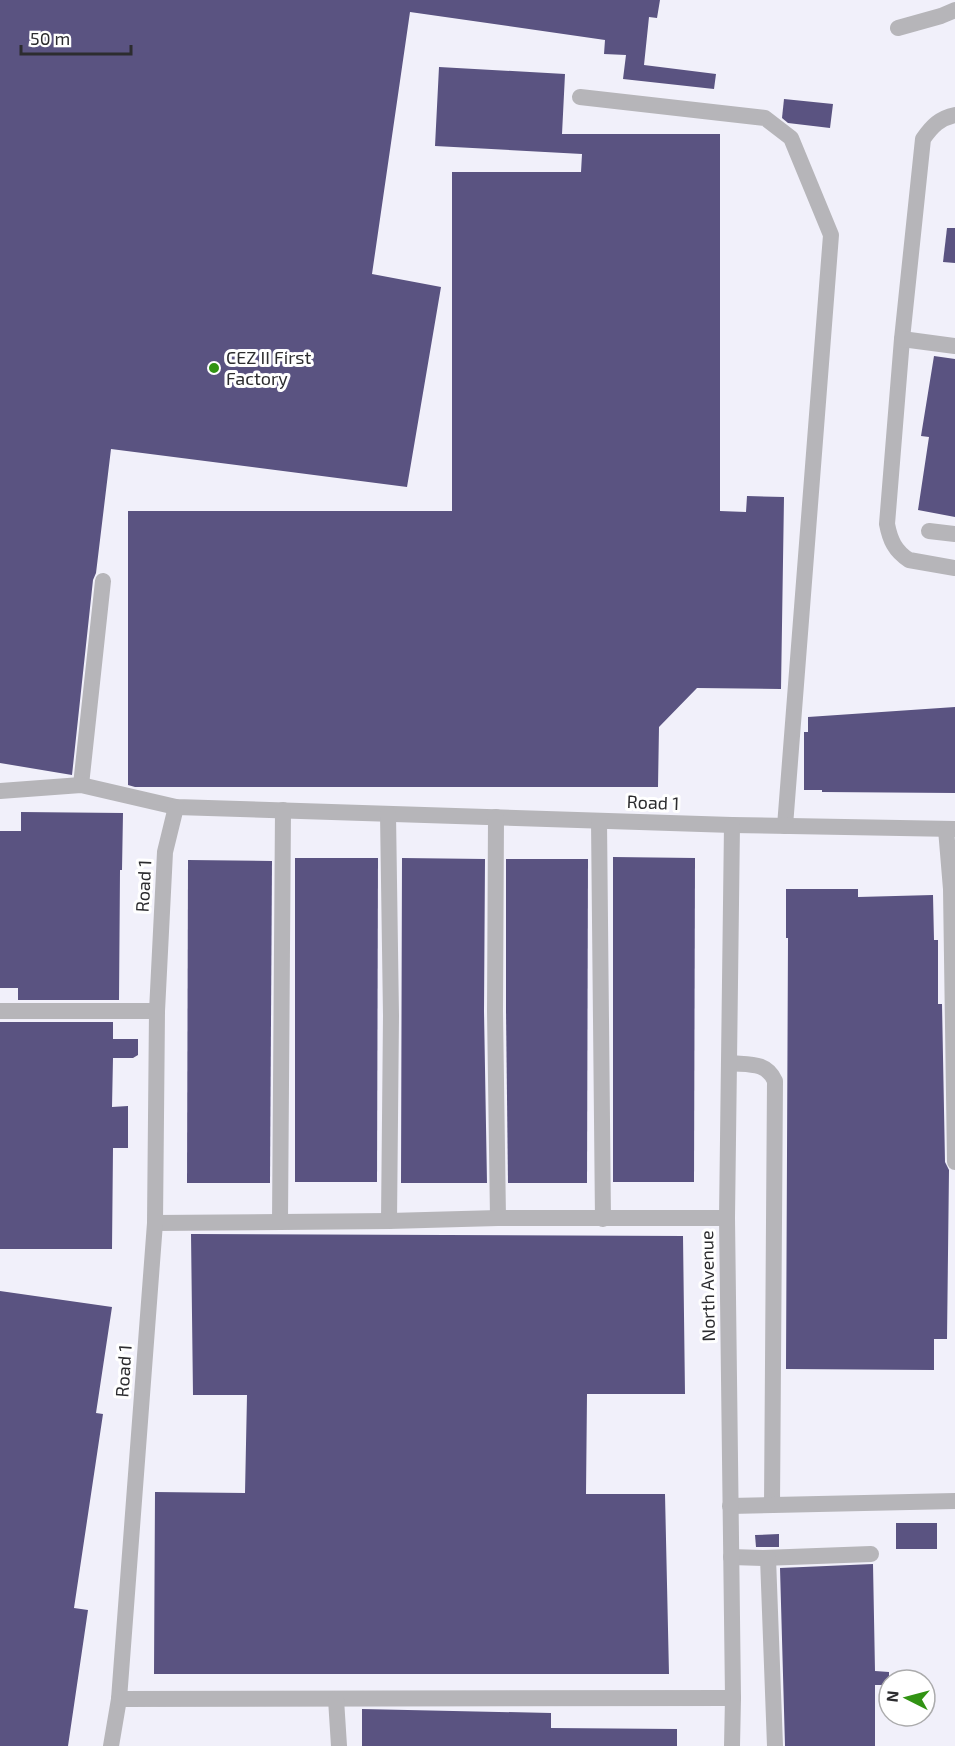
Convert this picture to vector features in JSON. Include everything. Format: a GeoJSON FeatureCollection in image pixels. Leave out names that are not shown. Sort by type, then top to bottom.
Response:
{"type":"FeatureCollection","features":[{"type":"Feature","properties":{"kind":"street"},"geometry":{"type":"LineString","coordinates":[[898,28],[955,10]]}},
{"type":"Feature","properties":{"kind":"street"},"geometry":{"type":"LineString","coordinates":[[580,97],[765,118],[791,138],[831,235],[785,826]]}},
{"type":"Feature","properties":{"kind":"street"},"geometry":{"type":"LineString","coordinates":[[955,115],[939,120],[924,139],[902,339],[887,524],[896,550],[909,560],[955,568]]}},
{"type":"Feature","properties":{"kind":"street"},"geometry":{"type":"LineString","coordinates":[[902,339],[955,346]]}},
{"type":"Feature","properties":{"kind":"street"},"geometry":{"type":"LineString","coordinates":[[929,531],[955,534]]}},
{"type":"Feature","properties":{"kind":"street"},"geometry":{"type":"LineString","coordinates":[[81,785],[103,581]]}},
{"type":"Feature","properties":{"kind":"street"},"geometry":{"type":"LineString","coordinates":[[0,791],[81,785],[176,807]]}},
{"type":"Feature","properties":{"kind":"street","name":"Road 1"},"geometry":{"type":"LineString","coordinates":[[111,1746],[119,1699],[155,1223],[157,1011],[165,852],[176,807],[732,825],[951,829]]}},
{"type":"Feature","properties":{"kind":"street"},"geometry":{"type":"LineString","coordinates":[[280,1222],[283,810]]}},
{"type":"Feature","properties":{"kind":"street"},"geometry":{"type":"LineString","coordinates":[[388,814],[391,1016],[389,1221]]}},
{"type":"Feature","properties":{"kind":"street"},"geometry":{"type":"LineString","coordinates":[[496,818],[495,1011],[498,1218]]}},
{"type":"Feature","properties":{"kind":"street"},"geometry":{"type":"LineString","coordinates":[[599,821],[603,1219]]}},
{"type":"Feature","properties":{"kind":"street","name":"North Avenue"},"geometry":{"type":"LineString","coordinates":[[732,825],[727,1218],[732,1746]]}},
{"type":"Feature","properties":{"kind":"street"},"geometry":{"type":"LineString","coordinates":[[951,829],[955,1162]]}},
{"type":"Feature","properties":{"kind":"street"},"geometry":{"type":"LineString","coordinates":[[0,1011],[157,1011]]}},
{"type":"Feature","properties":{"kind":"street"},"geometry":{"type":"LineString","coordinates":[[729,1063],[764,1067],[772,1074],[775,1081],[772,1505]]}},
{"type":"Feature","properties":{"kind":"street"},"geometry":{"type":"LineString","coordinates":[[155,1223],[498,1218],[727,1218]]}},
{"type":"Feature","properties":{"kind":"street"},"geometry":{"type":"LineString","coordinates":[[730,1506],[955,1501]]}},
{"type":"Feature","properties":{"kind":"street"},"geometry":{"type":"LineString","coordinates":[[731,1557],[871,1554]]}},
{"type":"Feature","properties":{"kind":"street"},"geometry":{"type":"LineString","coordinates":[[768,1558],[776,1746]]}},
{"type":"Feature","properties":{"kind":"street"},"geometry":{"type":"LineString","coordinates":[[336,1698],[339,1746]]}},
{"type":"Feature","properties":{"kind":"street"},"geometry":{"type":"LineString","coordinates":[[119,1699],[733,1698]]}},
{"type":"Feature","properties":{"kind":"building","name":"CEZ II First Factory"},"geometry":{"type":"Polygon","coordinates":[[[0,0],[660,0],[657,18],[649,17],[644,65],[716,74],[714,89],[623,79],[626,55],[604,54],[605,40],[410,12],[372,274],[441,287],[407,487],[111,449],[96,573],[93,580],[72,775],[0,763],[0,0]]]}},
{"type":"Feature","properties":{"kind":"building"},"geometry":{"type":"Polygon","coordinates":[[[439,67],[565,74],[562,134],[720,134],[720,511],[746,512],[747,496],[784,497],[781,689],[697,688],[659,727],[658,787],[135,787],[128,785],[128,511],[452,511],[452,172],[581,172],[582,154],[435,146],[439,67]]]}},
{"type":"Feature","properties":{"kind":"building"},"geometry":{"type":"Polygon","coordinates":[[[784,99],[833,104],[830,128],[788,123],[782,118],[784,99]]]}},
{"type":"Feature","properties":{"kind":"building"},"geometry":{"type":"Polygon","coordinates":[[[947,228],[955,228],[955,263],[943,262],[947,228]]]}},
{"type":"Feature","properties":{"kind":"building"},"geometry":{"type":"Polygon","coordinates":[[[934,356],[955,359],[955,517],[918,510],[929,437],[921,436],[934,356]]]}},
{"type":"Feature","properties":{"kind":"building"},"geometry":{"type":"Polygon","coordinates":[[[955,707],[955,793],[804,790],[804,732],[808,732],[808,717],[955,707]]]}},
{"type":"Feature","properties":{"kind":"building"},"geometry":{"type":"Polygon","coordinates":[[[21,812],[123,813],[119,1000],[18,1000],[18,988],[0,988],[0,831],[21,831],[21,812]]]}},
{"type":"Feature","properties":{"kind":"building"},"geometry":{"type":"Polygon","coordinates":[[[613,857],[695,858],[694,1182],[613,1182],[613,857]]]}},
{"type":"Feature","properties":{"kind":"building"},"geometry":{"type":"Polygon","coordinates":[[[295,858],[378,858],[377,1182],[295,1182],[295,858]]]}},
{"type":"Feature","properties":{"kind":"building"},"geometry":{"type":"Polygon","coordinates":[[[402,858],[485,859],[484,1011],[487,1183],[401,1183],[402,858]]]}},
{"type":"Feature","properties":{"kind":"building"},"geometry":{"type":"Polygon","coordinates":[[[506,859],[588,859],[587,1183],[508,1183],[506,859]]]}},
{"type":"Feature","properties":{"kind":"building"},"geometry":{"type":"Polygon","coordinates":[[[188,860],[272,861],[270,1183],[187,1183],[188,860]]]}},
{"type":"Feature","properties":{"kind":"building"},"geometry":{"type":"Polygon","coordinates":[[[786,889],[858,889],[858,897],[933,895],[934,940],[938,940],[938,1004],[942,1004],[945,1162],[949,1170],[947,1339],[934,1339],[934,1370],[786,1369],[788,938],[786,938],[786,889]]]}},
{"type":"Feature","properties":{"kind":"building"},"geometry":{"type":"Polygon","coordinates":[[[0,1022],[113,1022],[113,1039],[138,1039],[138,1055],[133,1058],[113,1058],[112,1107],[128,1106],[128,1148],[113,1148],[112,1249],[0,1249],[0,1022]]]}},
{"type":"Feature","properties":{"kind":"building"},"geometry":{"type":"Polygon","coordinates":[[[191,1234],[683,1236],[685,1394],[587,1394],[586,1494],[665,1494],[669,1674],[154,1674],[155,1492],[245,1493],[247,1395],[193,1395],[191,1234]]]}},
{"type":"Feature","properties":{"kind":"building"},"geometry":{"type":"Polygon","coordinates":[[[0,1291],[112,1307],[96,1413],[103,1414],[74,1608],[88,1610],[68,1746],[0,1746],[0,1291]]]}},
{"type":"Feature","properties":{"kind":"building"},"geometry":{"type":"Polygon","coordinates":[[[896,1523],[937,1523],[937,1549],[896,1549],[896,1523]]]}},
{"type":"Feature","properties":{"kind":"building"},"geometry":{"type":"Polygon","coordinates":[[[779,1534],[779,1547],[756,1547],[755,1535],[779,1534]]]}},
{"type":"Feature","properties":{"kind":"building"},"geometry":{"type":"Polygon","coordinates":[[[873,1564],[875,1671],[877,1671],[875,1746],[785,1746],[780,1568],[873,1564]]]}},
{"type":"Feature","properties":{"kind":"building"},"geometry":{"type":"Polygon","coordinates":[[[362,1709],[551,1713],[551,1728],[677,1729],[677,1746],[362,1746],[362,1709]]]}},
{"type":"Feature","properties":{"kind":"place","name":"CEZ II First Factory"},"geometry":{"type":"Point","coordinates":[214,368]}}]}
